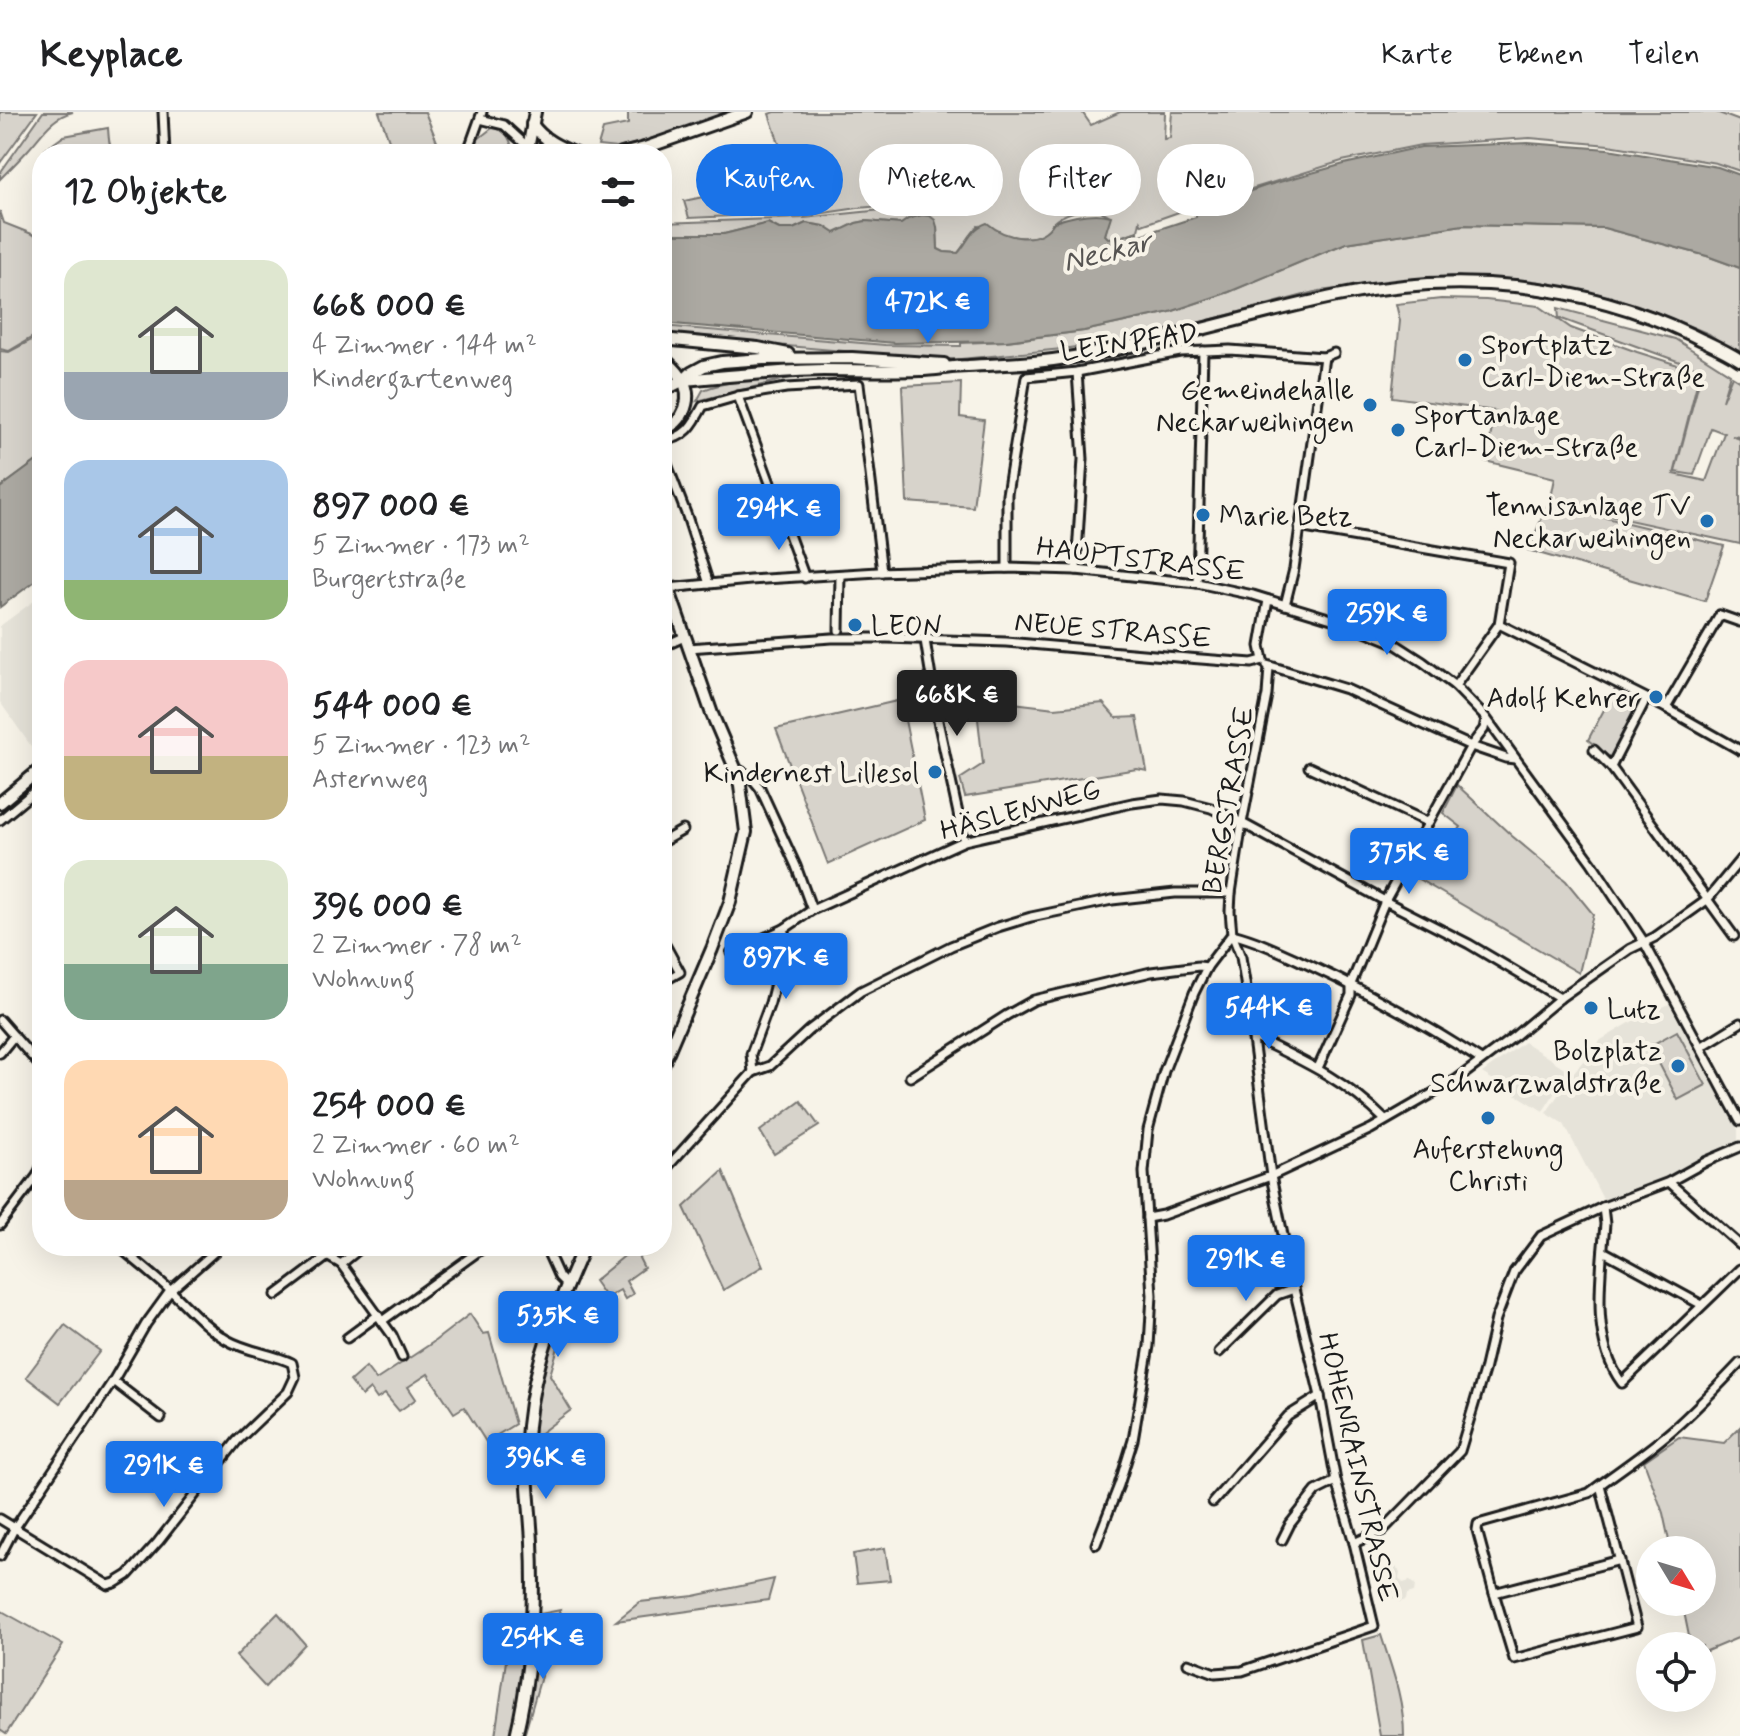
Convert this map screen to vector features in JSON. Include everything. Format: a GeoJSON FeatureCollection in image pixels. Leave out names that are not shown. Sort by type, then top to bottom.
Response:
{"type":"FeatureCollection","features":[{"type":"Feature","properties":{"kind":"main road"},"geometry":{"type":"LineString","coordinates":[[531,144],[535,112]]}},
{"type":"Feature","properties":{"kind":"main road"},"geometry":{"type":"LineString","coordinates":[[656,144],[747,112]]}},
{"type":"Feature","properties":{"kind":"main road"},"geometry":{"type":"LineString","coordinates":[[532,124],[537,132],[554,144]]}},
{"type":"Feature","properties":{"kind":"main road"},"geometry":{"type":"LineString","coordinates":[[684,380],[760,373],[923,370],[1050,361],[1181,335],[1336,296],[1399,286],[1467,283],[1510,285],[1595,299],[1657,318],[1740,360]]}},
{"type":"Feature","properties":{"kind":"main road"},"geometry":{"type":"LineString","coordinates":[[672,340],[758,348],[810,358]]}},
{"type":"Feature","properties":{"kind":"main road"},"geometry":{"type":"LineString","coordinates":[[672,386],[704,366],[722,362],[887,359],[966,366]]}},
{"type":"Feature","properties":{"kind":"main road"},"geometry":{"type":"LineString","coordinates":[[672,367],[684,380],[686,399],[685,410],[672,426]]}},
{"type":"Feature","properties":{"kind":"main road"},"geometry":{"type":"LineString","coordinates":[[672,606],[735,768],[746,832],[730,902],[672,1043]]}},
{"type":"Feature","properties":{"kind":"main road"},"geometry":{"type":"LineString","coordinates":[[0,803],[32,776]]}},
{"type":"Feature","properties":{"kind":"main road"},"geometry":{"type":"LineString","coordinates":[[516,1736],[523,1708],[531,1621],[528,1427],[535,1380],[548,1331],[580,1256]]}},
{"type":"Feature","properties":{"kind":"street"},"geometry":{"type":"LineString","coordinates":[[163,112],[165,144]]}},
{"type":"Feature","properties":{"kind":"street"},"geometry":{"type":"LineString","coordinates":[[471,144],[481,116],[504,125],[523,144]]}},
{"type":"Feature","properties":{"kind":"street","name":"LEINPFAD"},"geometry":{"type":"LineString","coordinates":[[1007,568],[1007,494],[1026,377],[1077,372],[1180,352],[1230,350],[1324,357],[1334,353]]}},
{"type":"Feature","properties":{"kind":"street"},"geometry":{"type":"LineString","coordinates":[[1197,583],[1203,351]]}},
{"type":"Feature","properties":{"kind":"street"},"geometry":{"type":"LineString","coordinates":[[1285,605],[1294,569],[1324,357]]}},
{"type":"Feature","properties":{"kind":"street"},"geometry":{"type":"LineString","coordinates":[[1076,570],[1083,459],[1077,372]]}},
{"type":"Feature","properties":{"kind":"street"},"geometry":{"type":"LineString","coordinates":[[672,438],[693,425],[703,406],[786,388],[859,384],[882,572]]}},
{"type":"Feature","properties":{"kind":"street"},"geometry":{"type":"LineString","coordinates":[[738,396],[805,578]]}},
{"type":"Feature","properties":{"kind":"street"},"geometry":{"type":"LineString","coordinates":[[672,477],[709,584]]}},
{"type":"Feature","properties":{"kind":"street"},"geometry":{"type":"LineString","coordinates":[[1299,527],[1509,563],[1499,624],[1455,686]]}},
{"type":"Feature","properties":{"kind":"street","name":"HAUPTSTRASSE"},"geometry":{"type":"LineString","coordinates":[[672,587],[882,572],[1007,568],[1076,570],[1197,583],[1253,595],[1381,637],[1421,660],[1455,686],[1486,718],[1623,907],[1740,1121]]}},
{"type":"Feature","properties":{"kind":"street"},"geometry":{"type":"LineString","coordinates":[[839,630],[840,575]]}},
{"type":"Feature","properties":{"kind":"street","name":"BERGSTRASSE"},"geometry":{"type":"LineString","coordinates":[[1268,600],[1260,646],[1266,664],[1267,695],[1242,823],[1230,911],[1232,934],[1241,957],[1248,1001],[1271,1176]]}},
{"type":"Feature","properties":{"kind":"street"},"geometry":{"type":"LineString","coordinates":[[1666,708],[1720,615],[1740,622]]}},
{"type":"Feature","properties":{"kind":"street"},"geometry":{"type":"LineString","coordinates":[[1499,624],[1666,708],[1740,750]]}},
{"type":"Feature","properties":{"kind":"street","name":"NEUE STRASSE"},"geometry":{"type":"LineString","coordinates":[[672,645],[887,638],[1006,642],[1266,664],[1346,689],[1471,746],[1515,759]]}},
{"type":"Feature","properties":{"kind":"street"},"geometry":{"type":"LineString","coordinates":[[925,640],[938,721],[964,841]]}},
{"type":"Feature","properties":{"kind":"street"},"geometry":{"type":"LineString","coordinates":[[1611,767],[1646,699]]}},
{"type":"Feature","properties":{"kind":"street"},"geometry":{"type":"LineString","coordinates":[[1318,1068],[1351,995],[1351,984],[1385,901],[1427,822],[1484,729],[1486,718]]}},
{"type":"Feature","properties":{"kind":"street"},"geometry":{"type":"LineString","coordinates":[[1594,750],[1611,767],[1734,936]]}},
{"type":"Feature","properties":{"kind":"street"},"geometry":{"type":"LineString","coordinates":[[1309,767],[1427,822]]}},
{"type":"Feature","properties":{"kind":"street"},"geometry":{"type":"LineString","coordinates":[[735,768],[750,776],[760,788],[785,840],[812,910]]}},
{"type":"Feature","properties":{"kind":"street"},"geometry":{"type":"LineString","coordinates":[[0,820],[32,793]]}},
{"type":"Feature","properties":{"kind":"street","name":"HÄSLENWEG"},"geometry":{"type":"LineString","coordinates":[[731,953],[784,929],[812,910],[964,841],[1162,799],[1211,808],[1242,823],[1469,944],[1560,998]]}},
{"type":"Feature","properties":{"kind":"street"},"geometry":{"type":"LineString","coordinates":[[672,836],[683,830]]}},
{"type":"Feature","properties":{"kind":"street"},"geometry":{"type":"LineString","coordinates":[[1147,1218],[1271,1176],[1371,1129],[1456,1080],[1560,998],[1707,900],[1740,860]]}},
{"type":"Feature","properties":{"kind":"street"},"geometry":{"type":"LineString","coordinates":[[672,1162],[753,1072],[770,1066],[809,1030],[861,991],[951,946],[1031,917],[1112,900],[1175,893],[1231,893]]}},
{"type":"Feature","properties":{"kind":"street"},"geometry":{"type":"LineString","coordinates":[[753,1072],[751,1054],[770,1003],[784,947],[784,929]]}},
{"type":"Feature","properties":{"kind":"street"},"geometry":{"type":"LineString","coordinates":[[1096,1544],[1133,1440],[1149,1346],[1152,1295],[1144,1172],[1148,1130],[1164,1071],[1194,993],[1207,967],[1232,934],[1251,939],[1351,984],[1421,1022],[1481,1060]]}},
{"type":"Feature","properties":{"kind":"street"},"geometry":{"type":"LineString","coordinates":[[672,957],[680,972],[672,976]]}},
{"type":"Feature","properties":{"kind":"street"},"geometry":{"type":"LineString","coordinates":[[910,1077],[1034,1000],[1151,972],[1207,967]]}},
{"type":"Feature","properties":{"kind":"street"},"geometry":{"type":"LineString","coordinates":[[0,1020],[32,1057]]}},
{"type":"Feature","properties":{"kind":"street"},"geometry":{"type":"LineString","coordinates":[[1701,1047],[1740,1023]]}},
{"type":"Feature","properties":{"kind":"street"},"geometry":{"type":"LineString","coordinates":[[0,1053],[14,1036]]}},
{"type":"Feature","properties":{"kind":"street"},"geometry":{"type":"LineString","coordinates":[[1252,1036],[1318,1068],[1348,1087],[1385,1120]]}},
{"type":"Feature","properties":{"kind":"street"},"geometry":{"type":"LineString","coordinates":[[1354,1543],[1383,1530],[1460,1451],[1496,1319],[1514,1272],[1541,1236],[1603,1207],[1669,1182],[1740,1147]]}},
{"type":"Feature","properties":{"kind":"street","name":"HOHENRAINSTRASSE"},"geometry":{"type":"LineString","coordinates":[[1188,1663],[1215,1673],[1242,1671],[1374,1626],[1336,1481],[1271,1176]]}},
{"type":"Feature","properties":{"kind":"street"},"geometry":{"type":"LineString","coordinates":[[1669,1182],[1740,1245]]}},
{"type":"Feature","properties":{"kind":"street"},"geometry":{"type":"LineString","coordinates":[[0,1225],[32,1186]]}},
{"type":"Feature","properties":{"kind":"street"},"geometry":{"type":"LineString","coordinates":[[1603,1207],[1605,1224],[1600,1327],[1615,1373],[1622,1383],[1740,1269]]}},
{"type":"Feature","properties":{"kind":"street"},"geometry":{"type":"LineString","coordinates":[[1603,1251],[1702,1305]]}},
{"type":"Feature","properties":{"kind":"street"},"geometry":{"type":"LineString","coordinates":[[0,1519],[108,1585],[115,1583],[128,1575],[158,1542],[237,1441],[288,1392],[295,1377],[292,1363],[251,1351],[226,1339],[130,1256]]}},
{"type":"Feature","properties":{"kind":"street"},"geometry":{"type":"LineString","coordinates":[[0,1556],[14,1529],[113,1381],[146,1324],[170,1291],[210,1256]]}},
{"type":"Feature","properties":{"kind":"street"},"geometry":{"type":"LineString","coordinates":[[276,1295],[328,1256],[341,1264],[380,1318],[402,1357]]}},
{"type":"Feature","properties":{"kind":"street"},"geometry":{"type":"LineString","coordinates":[[341,1264],[351,1256]]}},
{"type":"Feature","properties":{"kind":"street"},"geometry":{"type":"LineString","coordinates":[[347,1338],[471,1256]]}},
{"type":"Feature","properties":{"kind":"street"},"geometry":{"type":"LineString","coordinates":[[550,1256],[559,1277],[567,1285]]}},
{"type":"Feature","properties":{"kind":"street"},"geometry":{"type":"LineString","coordinates":[[1219,1352],[1277,1295],[1294,1289]]}},
{"type":"Feature","properties":{"kind":"street"},"geometry":{"type":"LineString","coordinates":[[1600,1485],[1637,1627],[1514,1659],[1477,1530],[1478,1524],[1589,1493],[1678,1425],[1740,1363]]}},
{"type":"Feature","properties":{"kind":"street"},"geometry":{"type":"LineString","coordinates":[[113,1381],[161,1418]]}},
{"type":"Feature","properties":{"kind":"street"},"geometry":{"type":"LineString","coordinates":[[1213,1502],[1288,1416],[1320,1396]]}},
{"type":"Feature","properties":{"kind":"street"},"geometry":{"type":"LineString","coordinates":[[1282,1540],[1290,1524],[1316,1491],[1336,1481]]}},
{"type":"Feature","properties":{"kind":"street"},"geometry":{"type":"LineString","coordinates":[[1494,1593],[1620,1560]]}},
{"type":"Feature","properties":{"kind":"shaded area"},"geometry":{"type":"Polygon","coordinates":[[[0,112],[37,112],[0,163],[0,112]]]}},
{"type":"Feature","properties":{"kind":"shaded area"},"geometry":{"type":"Polygon","coordinates":[[[43,112],[73,112],[53,122],[0,179],[0,173],[43,112]]]}},
{"type":"Feature","properties":{"kind":"shaded area"},"geometry":{"type":"Polygon","coordinates":[[[379,112],[425,112],[438,144],[390,144],[379,112]]]}},
{"type":"Feature","properties":{"kind":"shaded area"},"geometry":{"type":"Polygon","coordinates":[[[628,112],[730,112],[634,144],[599,144],[603,129],[628,124],[628,112]]]}},
{"type":"Feature","properties":{"kind":"shaded area"},"geometry":{"type":"Polygon","coordinates":[[[775,112],[1082,112],[1091,125],[1120,112],[1165,112],[1164,139],[1170,138],[1172,112],[1716,112],[1740,121],[1740,171],[1716,163],[1609,145],[1530,138],[1421,145],[1342,161],[1254,188],[1254,144],[1157,144],[1157,216],[1168,216],[1142,225],[1140,221],[1138,231],[1108,238],[1105,235],[1110,216],[1141,216],[1141,144],[1019,144],[1019,216],[1063,216],[1044,234],[1024,238],[978,226],[958,253],[938,249],[937,227],[923,216],[1003,216],[1003,144],[859,144],[859,208],[843,210],[843,144],[779,144],[769,114],[775,112]]]}},
{"type":"Feature","properties":{"kind":"shaded area"},"geometry":{"type":"Polygon","coordinates":[[[108,128],[110,144],[53,144],[64,136],[108,128]]]}},
{"type":"Feature","properties":{"kind":"shaded area"},"geometry":{"type":"Polygon","coordinates":[[[492,128],[503,131],[511,144],[476,144],[492,128]]]}},
{"type":"Feature","properties":{"kind":"shaded area"},"geometry":{"type":"Polygon","coordinates":[[[696,198],[696,216],[735,216],[689,218],[684,201],[696,198]]]}},
{"type":"Feature","properties":{"kind":"shaded area"},"geometry":{"type":"Polygon","coordinates":[[[0,211],[4,223],[32,234],[32,337],[9,351],[0,349],[0,211]]]}},
{"type":"Feature","properties":{"kind":"shaded area"},"geometry":{"type":"Polygon","coordinates":[[[843,214],[920,216],[901,224],[856,223],[835,234],[824,226],[806,223],[793,229],[779,229],[768,223],[724,234],[672,234],[672,223],[843,214]]]}},
{"type":"Feature","properties":{"kind":"shaded area"},"geometry":{"type":"Polygon","coordinates":[[[1463,225],[1604,228],[1707,256],[1740,268],[1740,356],[1709,334],[1638,305],[1545,284],[1451,276],[1319,291],[1140,338],[961,359],[672,336],[672,327],[885,345],[961,346],[961,343],[1007,341],[1084,331],[1170,312],[1229,292],[1346,243],[1463,225]]]}},
{"type":"Feature","properties":{"kind":"shaded area"},"geometry":{"type":"Polygon","coordinates":[[[1441,299],[1539,306],[1571,328],[1700,372],[1674,474],[1706,481],[1724,433],[1711,428],[1694,475],[1675,472],[1702,370],[1559,318],[1558,308],[1675,339],[1730,374],[1722,401],[1732,376],[1740,381],[1740,437],[1732,436],[1740,439],[1740,544],[1550,503],[1555,478],[1485,461],[1496,411],[1392,397],[1400,321],[1396,304],[1441,299]]]}},
{"type":"Feature","properties":{"kind":"shaded area"},"geometry":{"type":"Polygon","coordinates":[[[32,340],[32,464],[0,488],[0,351],[9,352],[32,340]]]}},
{"type":"Feature","properties":{"kind":"shaded area"},"geometry":{"type":"Polygon","coordinates":[[[794,377],[697,401],[703,390],[726,383],[794,377]]]}},
{"type":"Feature","properties":{"kind":"shaded area"},"geometry":{"type":"Polygon","coordinates":[[[961,383],[960,417],[984,420],[973,507],[907,502],[902,386],[961,383]]]}},
{"type":"Feature","properties":{"kind":"shaded area"},"geometry":{"type":"Polygon","coordinates":[[[1548,504],[1724,546],[1705,601],[1528,550],[1548,504]]]}},
{"type":"Feature","properties":{"kind":"shaded area"},"geometry":{"type":"Polygon","coordinates":[[[32,602],[32,747],[0,702],[0,626],[32,602]]]}},
{"type":"Feature","properties":{"kind":"shaded area"},"geometry":{"type":"Polygon","coordinates":[[[1615,689],[1637,702],[1637,707],[1611,758],[1588,740],[1615,689]]]}},
{"type":"Feature","properties":{"kind":"shaded area"},"geometry":{"type":"Polygon","coordinates":[[[901,700],[925,820],[828,864],[776,729],[901,700]]]}},
{"type":"Feature","properties":{"kind":"shaded area"},"geometry":{"type":"Polygon","coordinates":[[[996,701],[1055,708],[1103,703],[1116,718],[1137,717],[1147,771],[1137,769],[965,797],[960,779],[983,764],[978,719],[989,713],[996,701]]]}},
{"type":"Feature","properties":{"kind":"shaded area"},"geometry":{"type":"Polygon","coordinates":[[[1457,785],[1566,881],[1593,914],[1579,973],[1408,873],[1428,837],[1447,847],[1461,827],[1443,813],[1457,785]]]}},
{"type":"Feature","properties":{"kind":"shaded area"},"geometry":{"type":"Polygon","coordinates":[[[1669,1004],[1738,1130],[1738,1142],[1677,1173],[1605,1203],[1564,1124],[1546,1113],[1573,1073],[1601,1040],[1669,1004]]]}},
{"type":"Feature","properties":{"kind":"shaded area","name":"Bolzplatz Schwarzwaldstraße"},"geometry":{"type":"Polygon","coordinates":[[[1677,1031],[1706,1085],[1678,1100],[1650,1046],[1677,1031]]]}},
{"type":"Feature","properties":{"kind":"shaded area"},"geometry":{"type":"Polygon","coordinates":[[[1524,1042],[1569,1071],[1543,1111],[1482,1073],[1524,1042]]]}},
{"type":"Feature","properties":{"kind":"shaded area"},"geometry":{"type":"Polygon","coordinates":[[[801,1101],[819,1126],[774,1154],[760,1131],[801,1101]]]}},
{"type":"Feature","properties":{"kind":"shaded area"},"geometry":{"type":"Polygon","coordinates":[[[723,1171],[763,1266],[723,1290],[684,1207],[723,1171]]]}},
{"type":"Feature","properties":{"kind":"shaded area"},"geometry":{"type":"Polygon","coordinates":[[[624,1256],[638,1256],[644,1268],[626,1281],[633,1294],[625,1299],[620,1290],[606,1298],[594,1281],[624,1256]]]}},
{"type":"Feature","properties":{"kind":"shaded area"},"geometry":{"type":"Polygon","coordinates":[[[576,1297],[550,1375],[571,1410],[530,1441],[538,1381],[559,1313],[576,1297]]]}},
{"type":"Feature","properties":{"kind":"shaded area"},"geometry":{"type":"Polygon","coordinates":[[[470,1314],[483,1334],[489,1333],[515,1424],[486,1442],[464,1407],[454,1413],[428,1374],[408,1387],[416,1399],[399,1411],[385,1394],[377,1399],[370,1389],[362,1396],[350,1381],[366,1367],[376,1380],[470,1314]]]}},
{"type":"Feature","properties":{"kind":"shaded area"},"geometry":{"type":"Polygon","coordinates":[[[65,1325],[100,1351],[60,1403],[26,1377],[65,1325]]]}},
{"type":"Feature","properties":{"kind":"shaded area"},"geometry":{"type":"Polygon","coordinates":[[[1740,1427],[1740,1637],[1716,1647],[1716,1632],[1688,1632],[1685,1616],[1716,1616],[1716,1536],[1668,1536],[1644,1461],[1679,1437],[1724,1443],[1740,1427]]]}},
{"type":"Feature","properties":{"kind":"shaded area"},"geometry":{"type":"Polygon","coordinates":[[[885,1548],[890,1580],[857,1583],[853,1554],[885,1548]]]}},
{"type":"Feature","properties":{"kind":"shaded area"},"geometry":{"type":"Polygon","coordinates":[[[1396,1567],[1403,1583],[1410,1581],[1415,1585],[1414,1592],[1399,1602],[1394,1598],[1388,1600],[1380,1584],[1381,1577],[1396,1567]]]}},
{"type":"Feature","properties":{"kind":"shaded area"},"geometry":{"type":"Polygon","coordinates":[[[774,1579],[768,1600],[616,1621],[640,1602],[694,1596],[774,1579]]]}},
{"type":"Feature","properties":{"kind":"shaded area"},"geometry":{"type":"Polygon","coordinates":[[[0,1610],[63,1645],[6,1734],[0,1730],[0,1610]]]}},
{"type":"Feature","properties":{"kind":"shaded area"},"geometry":{"type":"Polygon","coordinates":[[[560,1610],[524,1736],[520,1736],[535,1615],[560,1610]]]}},
{"type":"Feature","properties":{"kind":"shaded area"},"geometry":{"type":"Polygon","coordinates":[[[278,1613],[305,1644],[265,1687],[236,1656],[278,1613]]]}},
{"type":"Feature","properties":{"kind":"shaded area"},"geometry":{"type":"Polygon","coordinates":[[[1381,1635],[1400,1697],[1404,1736],[1380,1736],[1363,1640],[1381,1635]]]}},
{"type":"Feature","properties":{"kind":"shaded area"},"geometry":{"type":"Polygon","coordinates":[[[523,1650],[511,1736],[495,1736],[507,1654],[523,1650]]]}},
{"type":"Feature","properties":{"kind":"water","name":"Neckar"},"geometry":{"type":"Polygon","coordinates":[[[1528,143],[1608,149],[1718,167],[1740,175],[1740,268],[1604,228],[1463,225],[1346,243],[1229,292],[1170,312],[1084,331],[1006,341],[895,343],[672,324],[672,234],[724,234],[768,223],[779,229],[793,229],[806,223],[824,226],[835,233],[866,221],[901,224],[918,216],[930,216],[937,227],[938,249],[958,253],[973,232],[987,223],[1003,233],[1022,238],[1040,235],[1054,222],[1075,216],[1111,216],[1105,235],[1108,238],[1138,231],[1138,236],[1196,216],[1254,216],[1254,190],[1344,164],[1421,147],[1528,143]]]}},
{"type":"Feature","properties":{"kind":"water"},"geometry":{"type":"Polygon","coordinates":[[[32,464],[32,583],[0,607],[0,488],[32,464]]]}},
{"type":"Feature","properties":{"kind":"place","name":"Sportplatz Carl-Diem-Straße"},"geometry":{"type":"Point","coordinates":[1465,360]}},
{"type":"Feature","properties":{"kind":"place","name":"Gemeindehalle Neckarweihingen"},"geometry":{"type":"Point","coordinates":[1370,405]}},
{"type":"Feature","properties":{"kind":"place","name":"Sportanlage Carl-Diem-Straße"},"geometry":{"type":"Point","coordinates":[1398,430]}},
{"type":"Feature","properties":{"kind":"place","name":"Marie Betz"},"geometry":{"type":"Point","coordinates":[1203,515]}},
{"type":"Feature","properties":{"kind":"place","name":"Tennisanlage TV Neckarweihingen"},"geometry":{"type":"Point","coordinates":[1707,521]}},
{"type":"Feature","properties":{"kind":"place","name":"LEON"},"geometry":{"type":"Point","coordinates":[855,625]}},
{"type":"Feature","properties":{"kind":"place","name":"Adolf Kehrer"},"geometry":{"type":"Point","coordinates":[1656,697]}},
{"type":"Feature","properties":{"kind":"place","name":"Kindernest Lillesol"},"geometry":{"type":"Point","coordinates":[935,772]}},
{"type":"Feature","properties":{"kind":"place","name":"Lutz"},"geometry":{"type":"Point","coordinates":[1591,1008]}},
{"type":"Feature","properties":{"kind":"place","name":"Bolzplatz Schwarzwaldstraße"},"geometry":{"type":"Point","coordinates":[1678,1066]}},
{"type":"Feature","properties":{"kind":"place","name":"Auferstehung Christi"},"geometry":{"type":"Point","coordinates":[1488,1118]}}]}
